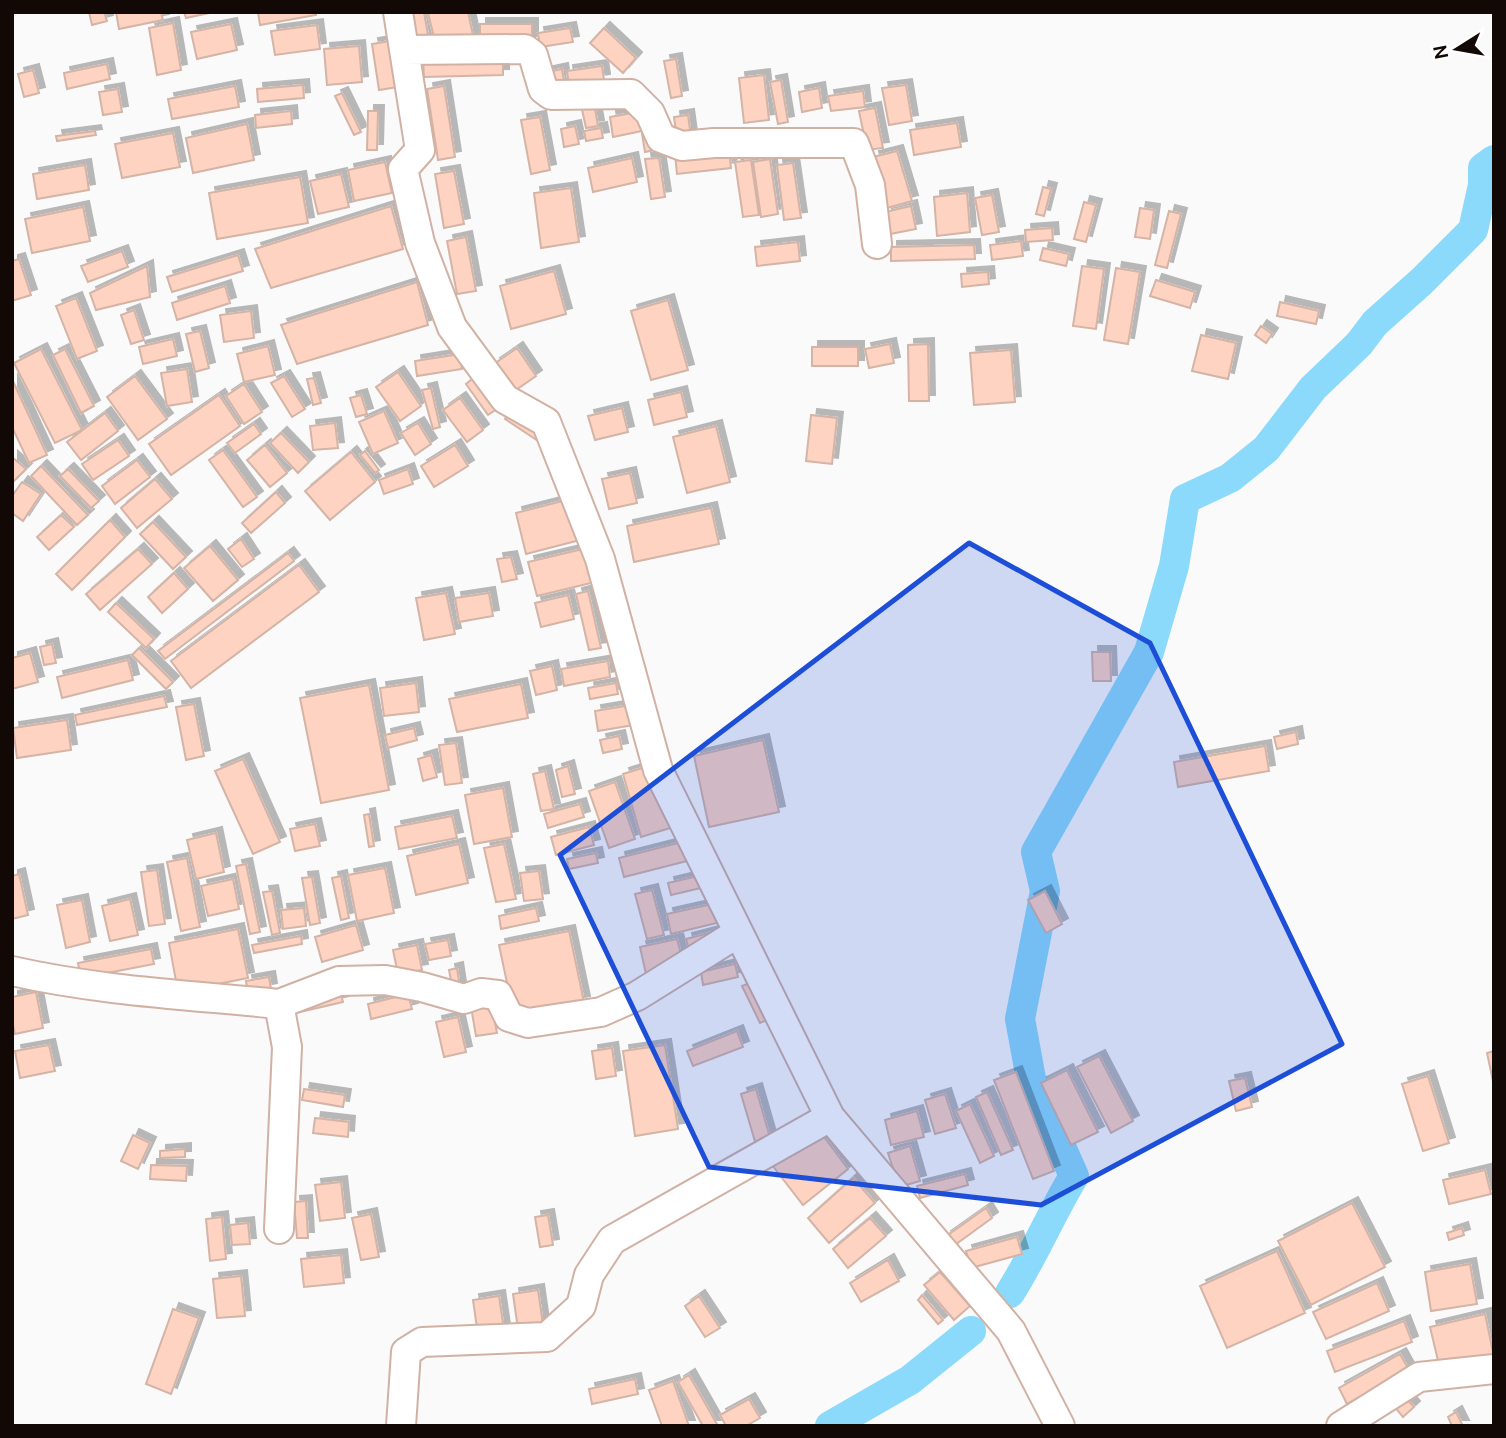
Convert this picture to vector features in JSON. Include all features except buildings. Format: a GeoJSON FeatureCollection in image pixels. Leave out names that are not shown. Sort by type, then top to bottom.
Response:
{"type":"FeatureCollection","features":[{"type":"Feature","properties":{"kind":"street"},"geometry":{"type":"LineString","coordinates":[[398,12],[420,150],[403,169],[420,243],[452,327],[505,399],[546,422],[600,559],[658,770],[830,1117],[1011,1331],[1060,1426]]}},
{"type":"Feature","properties":{"kind":"street"},"geometry":{"type":"LineString","coordinates":[[404,50],[525,49],[533,55],[543,89],[551,95],[631,94],[650,113],[661,138],[682,146],[714,143],[854,143],[870,185],[877,244]]}},
{"type":"Feature","properties":{"kind":"street"},"geometry":{"type":"LineString","coordinates":[[12,971],[119,989],[279,1004],[339,981],[385,980],[464,999],[481,993],[498,995],[509,1017],[528,1023],[601,1012],[625,1002],[738,933]]}},
{"type":"Feature","properties":{"kind":"street"},"geometry":{"type":"LineString","coordinates":[[279,1004],[287,1047],[279,1229]]}},
{"type":"Feature","properties":{"kind":"street"},"geometry":{"type":"LineString","coordinates":[[401,1426],[407,1352],[422,1342],[547,1337],[581,1306],[589,1275],[611,1240],[830,1117]]}},
{"type":"Feature","properties":{"kind":"street"},"geometry":{"type":"LineString","coordinates":[[1341,1426],[1419,1377],[1494,1369]]}},
{"type":"Feature","properties":{"kind":"highlighted area"},"geometry":{"type":"Polygon","coordinates":[[[969,543],[1150,643],[1342,1044],[1041,1205],[709,1167],[560,855],[969,543]]]}},
{"type":"Feature","properties":{"kind":"waterway"},"geometry":{"type":"LineString","coordinates":[[1010,1293],[1074,1176],[1031,1079],[1020,1019],[1045,891],[1036,852],[1149,652],[1174,566],[1185,499],[1230,478],[1266,449],[1313,388],[1359,344],[1375,323],[1473,230],[1483,185],[1483,168],[1494,160]]}},
{"type":"Feature","properties":{"kind":"waterway"},"geometry":{"type":"LineString","coordinates":[[830,1426],[910,1380],[971,1331]]}}]}
